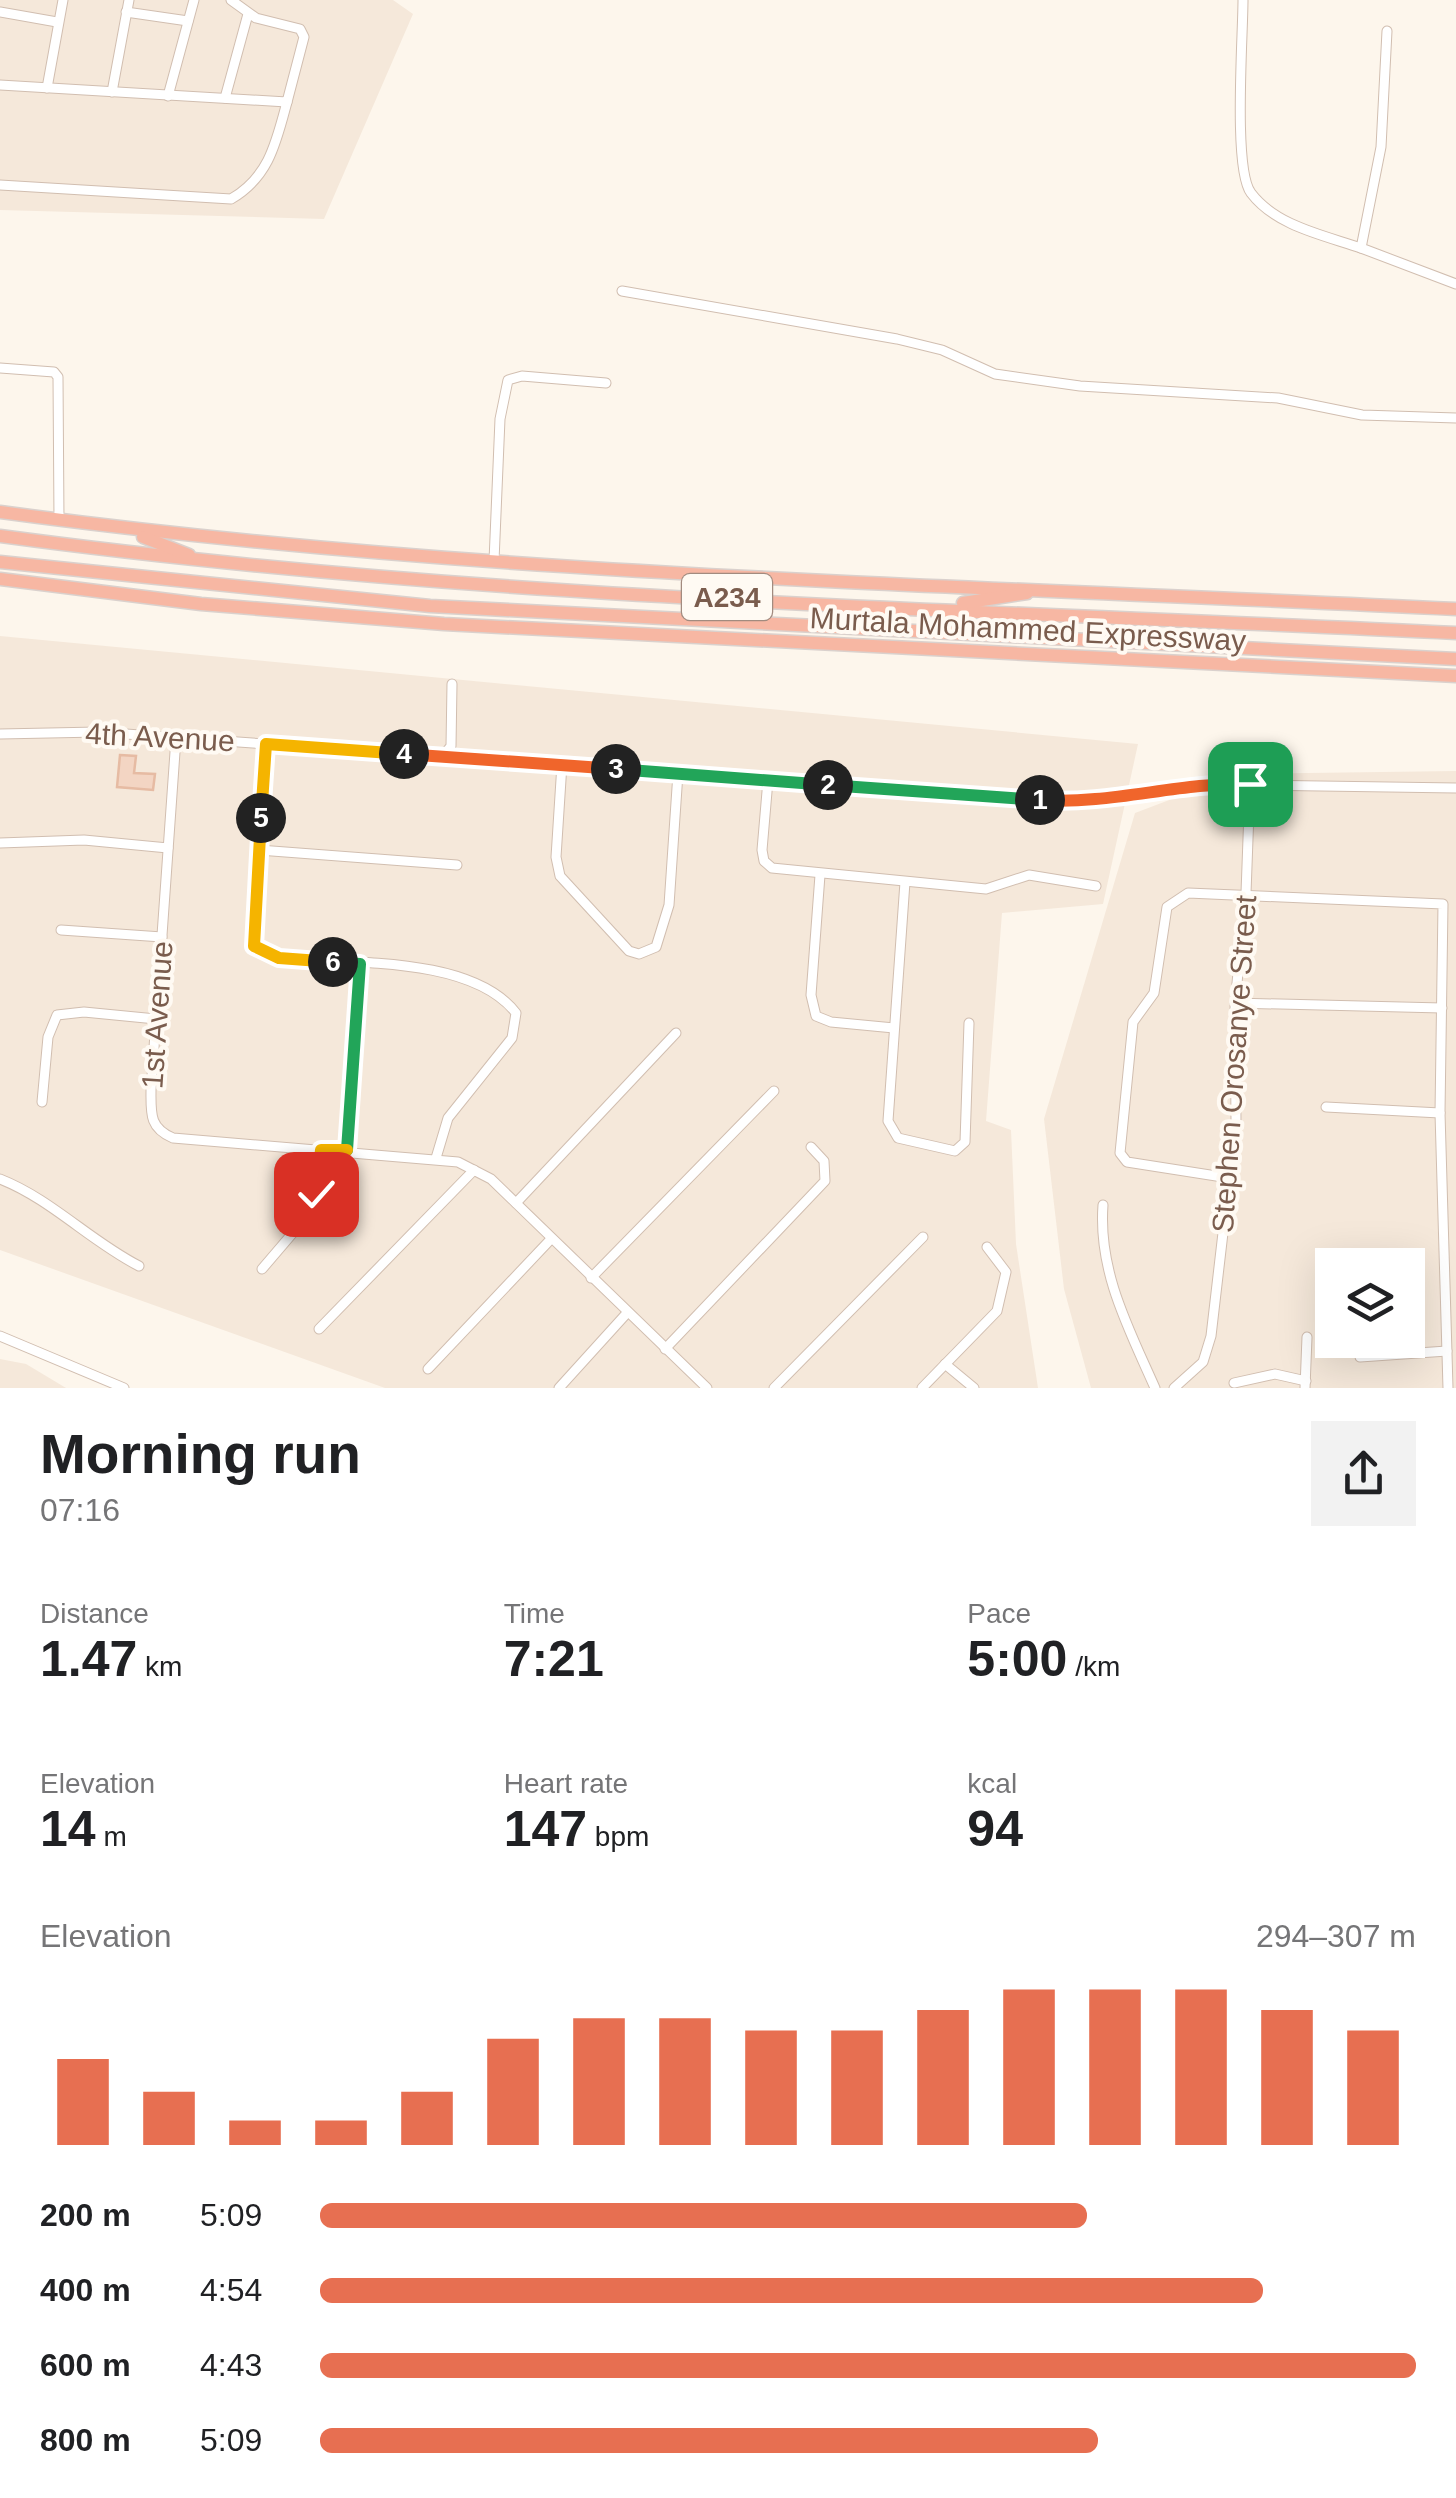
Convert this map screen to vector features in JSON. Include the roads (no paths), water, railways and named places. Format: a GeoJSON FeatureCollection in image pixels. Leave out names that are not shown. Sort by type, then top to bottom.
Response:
{"type":"FeatureCollection","features":[{"type":"Feature","properties":{"kind":"highway","name":"Murtala Mohammed Expressway"},"geometry":{"type":"LineString","coordinates":[[0,512],[274,546],[494,561],[1456,608]]}},
{"type":"Feature","properties":{"kind":"highway"},"geometry":{"type":"LineString","coordinates":[[121,529],[210,562]]}},
{"type":"Feature","properties":{"kind":"highway","name":"Murtala Mohammed Expressway"},"geometry":{"type":"LineString","coordinates":[[0,536],[210,562],[455,583],[1456,633]]}},
{"type":"Feature","properties":{"kind":"highway","name":"Murtala Mohammed Expressway"},"geometry":{"type":"LineString","coordinates":[[0,562],[358,600],[1456,659]]}},
{"type":"Feature","properties":{"kind":"highway","name":"Murtala Mohammed Expressway"},"geometry":{"type":"LineString","coordinates":[[0,578],[201,604],[444,624],[1456,676]]}},
{"type":"Feature","properties":{"kind":"highway"},"geometry":{"type":"LineString","coordinates":[[934,607],[1054,589]]}},
{"type":"Feature","properties":{"kind":"highway"},"geometry":{"type":"LineString","coordinates":[[937,633],[1045,655]]}},
{"type":"Feature","properties":{"kind":"street"},"geometry":{"type":"LineString","coordinates":[[47,88],[62,0]]}},
{"type":"Feature","properties":{"kind":"street"},"geometry":{"type":"LineString","coordinates":[[112,92],[129,0]]}},
{"type":"Feature","properties":{"kind":"street"},"geometry":{"type":"LineString","coordinates":[[168,96],[194,0]]}},
{"type":"Feature","properties":{"kind":"street"},"geometry":{"type":"LineString","coordinates":[[0,185],[230,199],[248,189],[263,172],[274,150],[304,37],[297,26],[248,14],[231,0]]}},
{"type":"Feature","properties":{"kind":"street"},"geometry":{"type":"LineString","coordinates":[[1244,0],[1242,152],[1246,185],[1278,216],[1456,284]]}},
{"type":"Feature","properties":{"kind":"street"},"geometry":{"type":"LineString","coordinates":[[0,12],[57,22]]}},
{"type":"Feature","properties":{"kind":"street"},"geometry":{"type":"LineString","coordinates":[[126,12],[188,21]]}},
{"type":"Feature","properties":{"kind":"street"},"geometry":{"type":"LineString","coordinates":[[225,98],[248,14]]}},
{"type":"Feature","properties":{"kind":"street"},"geometry":{"type":"LineString","coordinates":[[1361,248],[1380,147],[1386,31]]}},
{"type":"Feature","properties":{"kind":"street"},"geometry":{"type":"LineString","coordinates":[[0,84],[287,102]]}},
{"type":"Feature","properties":{"kind":"street"},"geometry":{"type":"LineString","coordinates":[[622,291],[897,339],[942,350],[995,374],[1080,386],[1278,398],[1362,415],[1456,418]]}},
{"type":"Feature","properties":{"kind":"street"},"geometry":{"type":"LineString","coordinates":[[0,368],[54,372],[58,377],[58,520]]}},
{"type":"Feature","properties":{"kind":"street"},"geometry":{"type":"LineString","coordinates":[[494,561],[500,419],[508,380],[522,376],[606,383]]}},
{"type":"Feature","properties":{"kind":"street"},"geometry":{"type":"LineString","coordinates":[[441,756],[451,746],[452,684]]}},
{"type":"Feature","properties":{"kind":"street","name":"4th Avenue"},"geometry":{"type":"LineString","coordinates":[[0,734],[98,732],[1075,802],[1189,784],[1456,788]]}},
{"type":"Feature","properties":{"kind":"street","name":"1st Avenue"},"geometry":{"type":"LineString","coordinates":[[176,738],[152,1124],[172,1138],[436,1158],[474,1170],[516,1204],[707,1388]]}},
{"type":"Feature","properties":{"kind":"street"},"geometry":{"type":"LineString","coordinates":[[266,744],[254,946],[279,958],[453,975],[500,996],[516,1013],[512,1038],[448,1118],[436,1158]]}},
{"type":"Feature","properties":{"kind":"street"},"geometry":{"type":"LineString","coordinates":[[562,764],[556,857],[560,876],[629,951],[639,954],[656,947],[666,924],[678,773]]}},
{"type":"Feature","properties":{"kind":"street"},"geometry":{"type":"LineString","coordinates":[[768,780],[764,861],[784,872],[986,890],[1029,875],[1096,886]]}},
{"type":"Feature","properties":{"kind":"street","name":"Stephen Orosanye Street"},"geometry":{"type":"LineString","coordinates":[[1174,1388],[1203,1362],[1208,1350],[1236,1120],[1235,1003],[1246,893],[1250,784]]}},
{"type":"Feature","properties":{"kind":"street"},"geometry":{"type":"LineString","coordinates":[[0,843],[84,840],[168,848]]}},
{"type":"Feature","properties":{"kind":"street"},"geometry":{"type":"LineString","coordinates":[[259,850],[457,865]]}},
{"type":"Feature","properties":{"kind":"street"},"geometry":{"type":"LineString","coordinates":[[820,875],[811,995],[816,1016],[831,1022],[894,1028]]}},
{"type":"Feature","properties":{"kind":"street"},"geometry":{"type":"LineString","coordinates":[[906,882],[890,1131],[898,1138],[955,1151],[967,1130],[969,1023]]}},
{"type":"Feature","properties":{"kind":"street"},"geometry":{"type":"LineString","coordinates":[[1229,1178],[1127,1162],[1120,1153],[1133,1022],[1154,993],[1167,907],[1188,893],[1437,900],[1446,912],[1440,1113],[1448,1388]]}},
{"type":"Feature","properties":{"kind":"street"},"geometry":{"type":"LineString","coordinates":[[61,930],[162,937]]}},
{"type":"Feature","properties":{"kind":"street"},"geometry":{"type":"LineString","coordinates":[[347,1152],[360,964]]}},
{"type":"Feature","properties":{"kind":"street"},"geometry":{"type":"LineString","coordinates":[[1235,1003],[1442,1008]]}},
{"type":"Feature","properties":{"kind":"street"},"geometry":{"type":"LineString","coordinates":[[42,1102],[48,1037],[58,1015],[84,1012],[156,1019]]}},
{"type":"Feature","properties":{"kind":"street"},"geometry":{"type":"LineString","coordinates":[[516,1204],[676,1034]]}},
{"type":"Feature","properties":{"kind":"street"},"geometry":{"type":"LineString","coordinates":[[591,1278],[774,1090]]}},
{"type":"Feature","properties":{"kind":"street"},"geometry":{"type":"LineString","coordinates":[[1326,1107],[1440,1113]]}},
{"type":"Feature","properties":{"kind":"street"},"geometry":{"type":"LineString","coordinates":[[665,1349],[825,1181],[824,1161],[811,1147]]}},
{"type":"Feature","properties":{"kind":"street"},"geometry":{"type":"LineString","coordinates":[[262,1269],[309,1214],[321,1150]]}},
{"type":"Feature","properties":{"kind":"street"},"geometry":{"type":"LineString","coordinates":[[319,1329],[474,1170]]}},
{"type":"Feature","properties":{"kind":"street"},"geometry":{"type":"LineString","coordinates":[[0,1179],[38,1198],[106,1248],[140,1266]]}},
{"type":"Feature","properties":{"kind":"street"},"geometry":{"type":"LineString","coordinates":[[1103,1205],[1104,1256],[1113,1290],[1155,1388]]}},
{"type":"Feature","properties":{"kind":"street"},"geometry":{"type":"LineString","coordinates":[[774,1388],[923,1236]]}},
{"type":"Feature","properties":{"kind":"street"},"geometry":{"type":"LineString","coordinates":[[428,1370],[551,1239]]}},
{"type":"Feature","properties":{"kind":"street"},"geometry":{"type":"LineString","coordinates":[[922,1388],[996,1312],[1006,1272],[987,1247]]}},
{"type":"Feature","properties":{"kind":"street"},"geometry":{"type":"LineString","coordinates":[[559,1388],[627,1313]]}},
{"type":"Feature","properties":{"kind":"street"},"geometry":{"type":"LineString","coordinates":[[0,1336],[124,1388]]}},
{"type":"Feature","properties":{"kind":"street"},"geometry":{"type":"LineString","coordinates":[[1234,1383],[1275,1374],[1305,1384],[1306,1337]]}},
{"type":"Feature","properties":{"kind":"street"},"geometry":{"type":"LineString","coordinates":[[1425,1353],[1446,1352]]}},
{"type":"Feature","properties":{"kind":"street"},"geometry":{"type":"LineString","coordinates":[[945,1364],[974,1388]]}}]}
